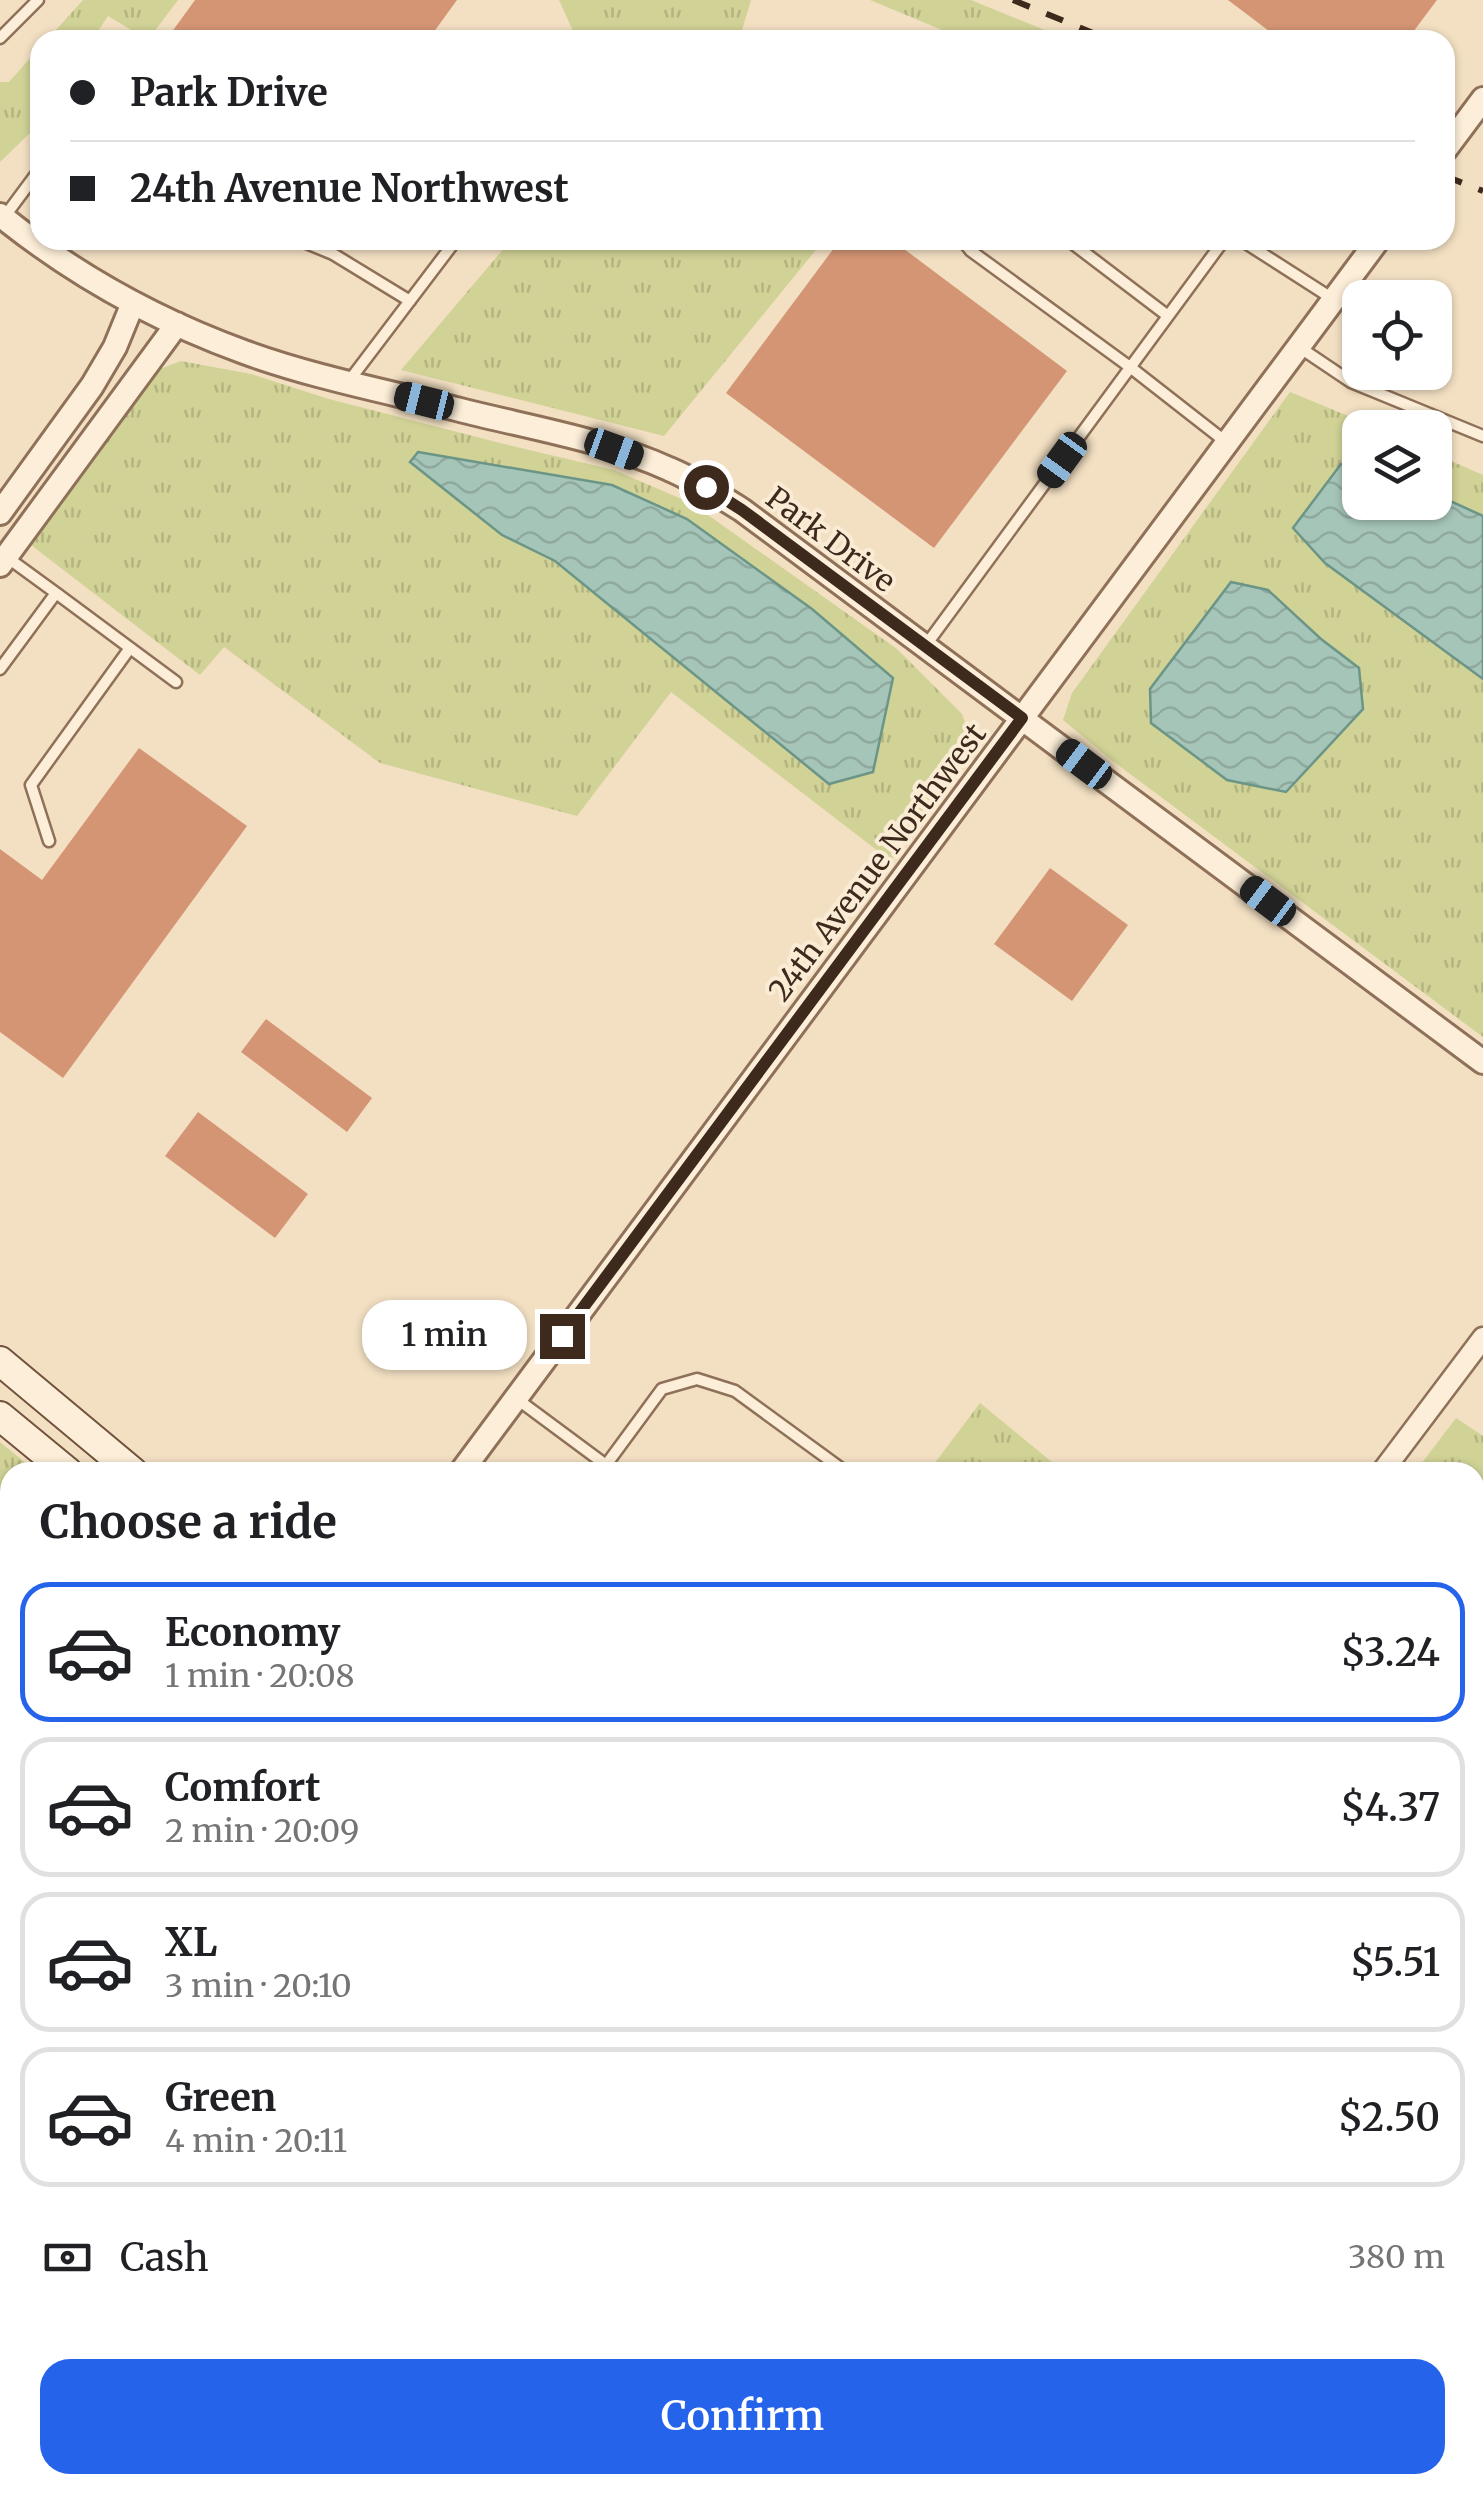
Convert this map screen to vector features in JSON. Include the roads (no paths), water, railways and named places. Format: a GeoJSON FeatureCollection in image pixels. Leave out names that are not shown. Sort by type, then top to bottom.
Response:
{"type":"FeatureCollection","features":[{"type":"Feature","properties":{"kind":"main road"},"geometry":{"type":"LineString","coordinates":[[0,1361],[122,1462]]}},
{"type":"Feature","properties":{"kind":"main road"},"geometry":{"type":"LineString","coordinates":[[0,1416],[56,1462]]}},
{"type":"Feature","properties":{"kind":"street"},"geometry":{"type":"LineString","coordinates":[[1455,137],[1483,99]]}},
{"type":"Feature","properties":{"kind":"street","name":"Park Drive"},"geometry":{"type":"LineString","coordinates":[[2,216],[30,237]]}},
{"type":"Feature","properties":{"kind":"street","name":"Park Drive"},"geometry":{"type":"LineString","coordinates":[[47,250],[133,303],[248,353],[614,449],[668,468],[706,487],[926,646],[1483,1062]]}},
{"type":"Feature","properties":{"kind":"street","name":"24th Avenue Northwest"},"geometry":{"type":"LineString","coordinates":[[468,1462],[1370,250]]}},
{"type":"Feature","properties":{"kind":"street"},"geometry":{"type":"LineString","coordinates":[[0,512],[92,386],[115,347],[133,303]]}},
{"type":"Feature","properties":{"kind":"street"},"geometry":{"type":"LineString","coordinates":[[3,561],[176,324]]}},
{"type":"Feature","properties":{"kind":"street"},"geometry":{"type":"LineString","coordinates":[[1390,1462],[1483,1338]]}},
{"type":"Feature","properties":{"kind":"lane"},"geometry":{"type":"LineString","coordinates":[[0,38],[38,0]]}},
{"type":"Feature","properties":{"kind":"lane"},"geometry":{"type":"LineString","coordinates":[[2,216],[30,181]]}},
{"type":"Feature","properties":{"kind":"lane"},"geometry":{"type":"LineString","coordinates":[[323,250],[410,301]]}},
{"type":"Feature","properties":{"kind":"lane"},"geometry":{"type":"LineString","coordinates":[[349,382],[448,250]]}},
{"type":"Feature","properties":{"kind":"lane"},"geometry":{"type":"LineString","coordinates":[[970,250],[1227,442]]}},
{"type":"Feature","properties":{"kind":"lane"},"geometry":{"type":"LineString","coordinates":[[1081,250],[1168,316]]}},
{"type":"Feature","properties":{"kind":"lane"},"geometry":{"type":"LineString","coordinates":[[926,646],[1217,250]]}},
{"type":"Feature","properties":{"kind":"lane"},"geometry":{"type":"LineString","coordinates":[[1256,250],[1333,300]]}},
{"type":"Feature","properties":{"kind":"lane"},"geometry":{"type":"LineString","coordinates":[[1298,346],[1351,382],[1483,436]]}},
{"type":"Feature","properties":{"kind":"lane"},"geometry":{"type":"LineString","coordinates":[[3,561],[56,593],[176,682]]}},
{"type":"Feature","properties":{"kind":"lane"},"geometry":{"type":"LineString","coordinates":[[0,669],[56,593]]}},
{"type":"Feature","properties":{"kind":"lane"},"geometry":{"type":"LineString","coordinates":[[48,841],[31,786],[130,648]]}},
{"type":"Feature","properties":{"kind":"lane"},"geometry":{"type":"LineString","coordinates":[[609,1462],[662,1389],[698,1378],[735,1391],[832,1462]]}},
{"type":"Feature","properties":{"kind":"lane"},"geometry":{"type":"LineString","coordinates":[[516,1398],[595,1462]]}},
{"type":"Feature","properties":{"kind":"water"},"geometry":{"type":"Polygon","coordinates":[[[418,452],[612,485],[687,519],[812,609],[893,678],[873,772],[829,784],[555,561],[502,535],[410,462],[418,452]]]}},
{"type":"Feature","properties":{"kind":"water"},"geometry":{"type":"Polygon","coordinates":[[[1341,464],[1342,520],[1452,520],[1452,502],[1483,516],[1483,679],[1325,563],[1293,528],[1341,464]]]}},
{"type":"Feature","properties":{"kind":"water"},"geometry":{"type":"Polygon","coordinates":[[[1231,582],[1268,590],[1359,668],[1363,709],[1286,792],[1227,780],[1151,723],[1150,689],[1231,582]]]}},
{"type":"Feature","properties":{"kind":"railway"},"geometry":{"type":"LineString","coordinates":[[1013,0],[1086,30]]}},
{"type":"Feature","properties":{"kind":"railway"},"geometry":{"type":"LineString","coordinates":[[1455,180],[1483,191]]}}]}
